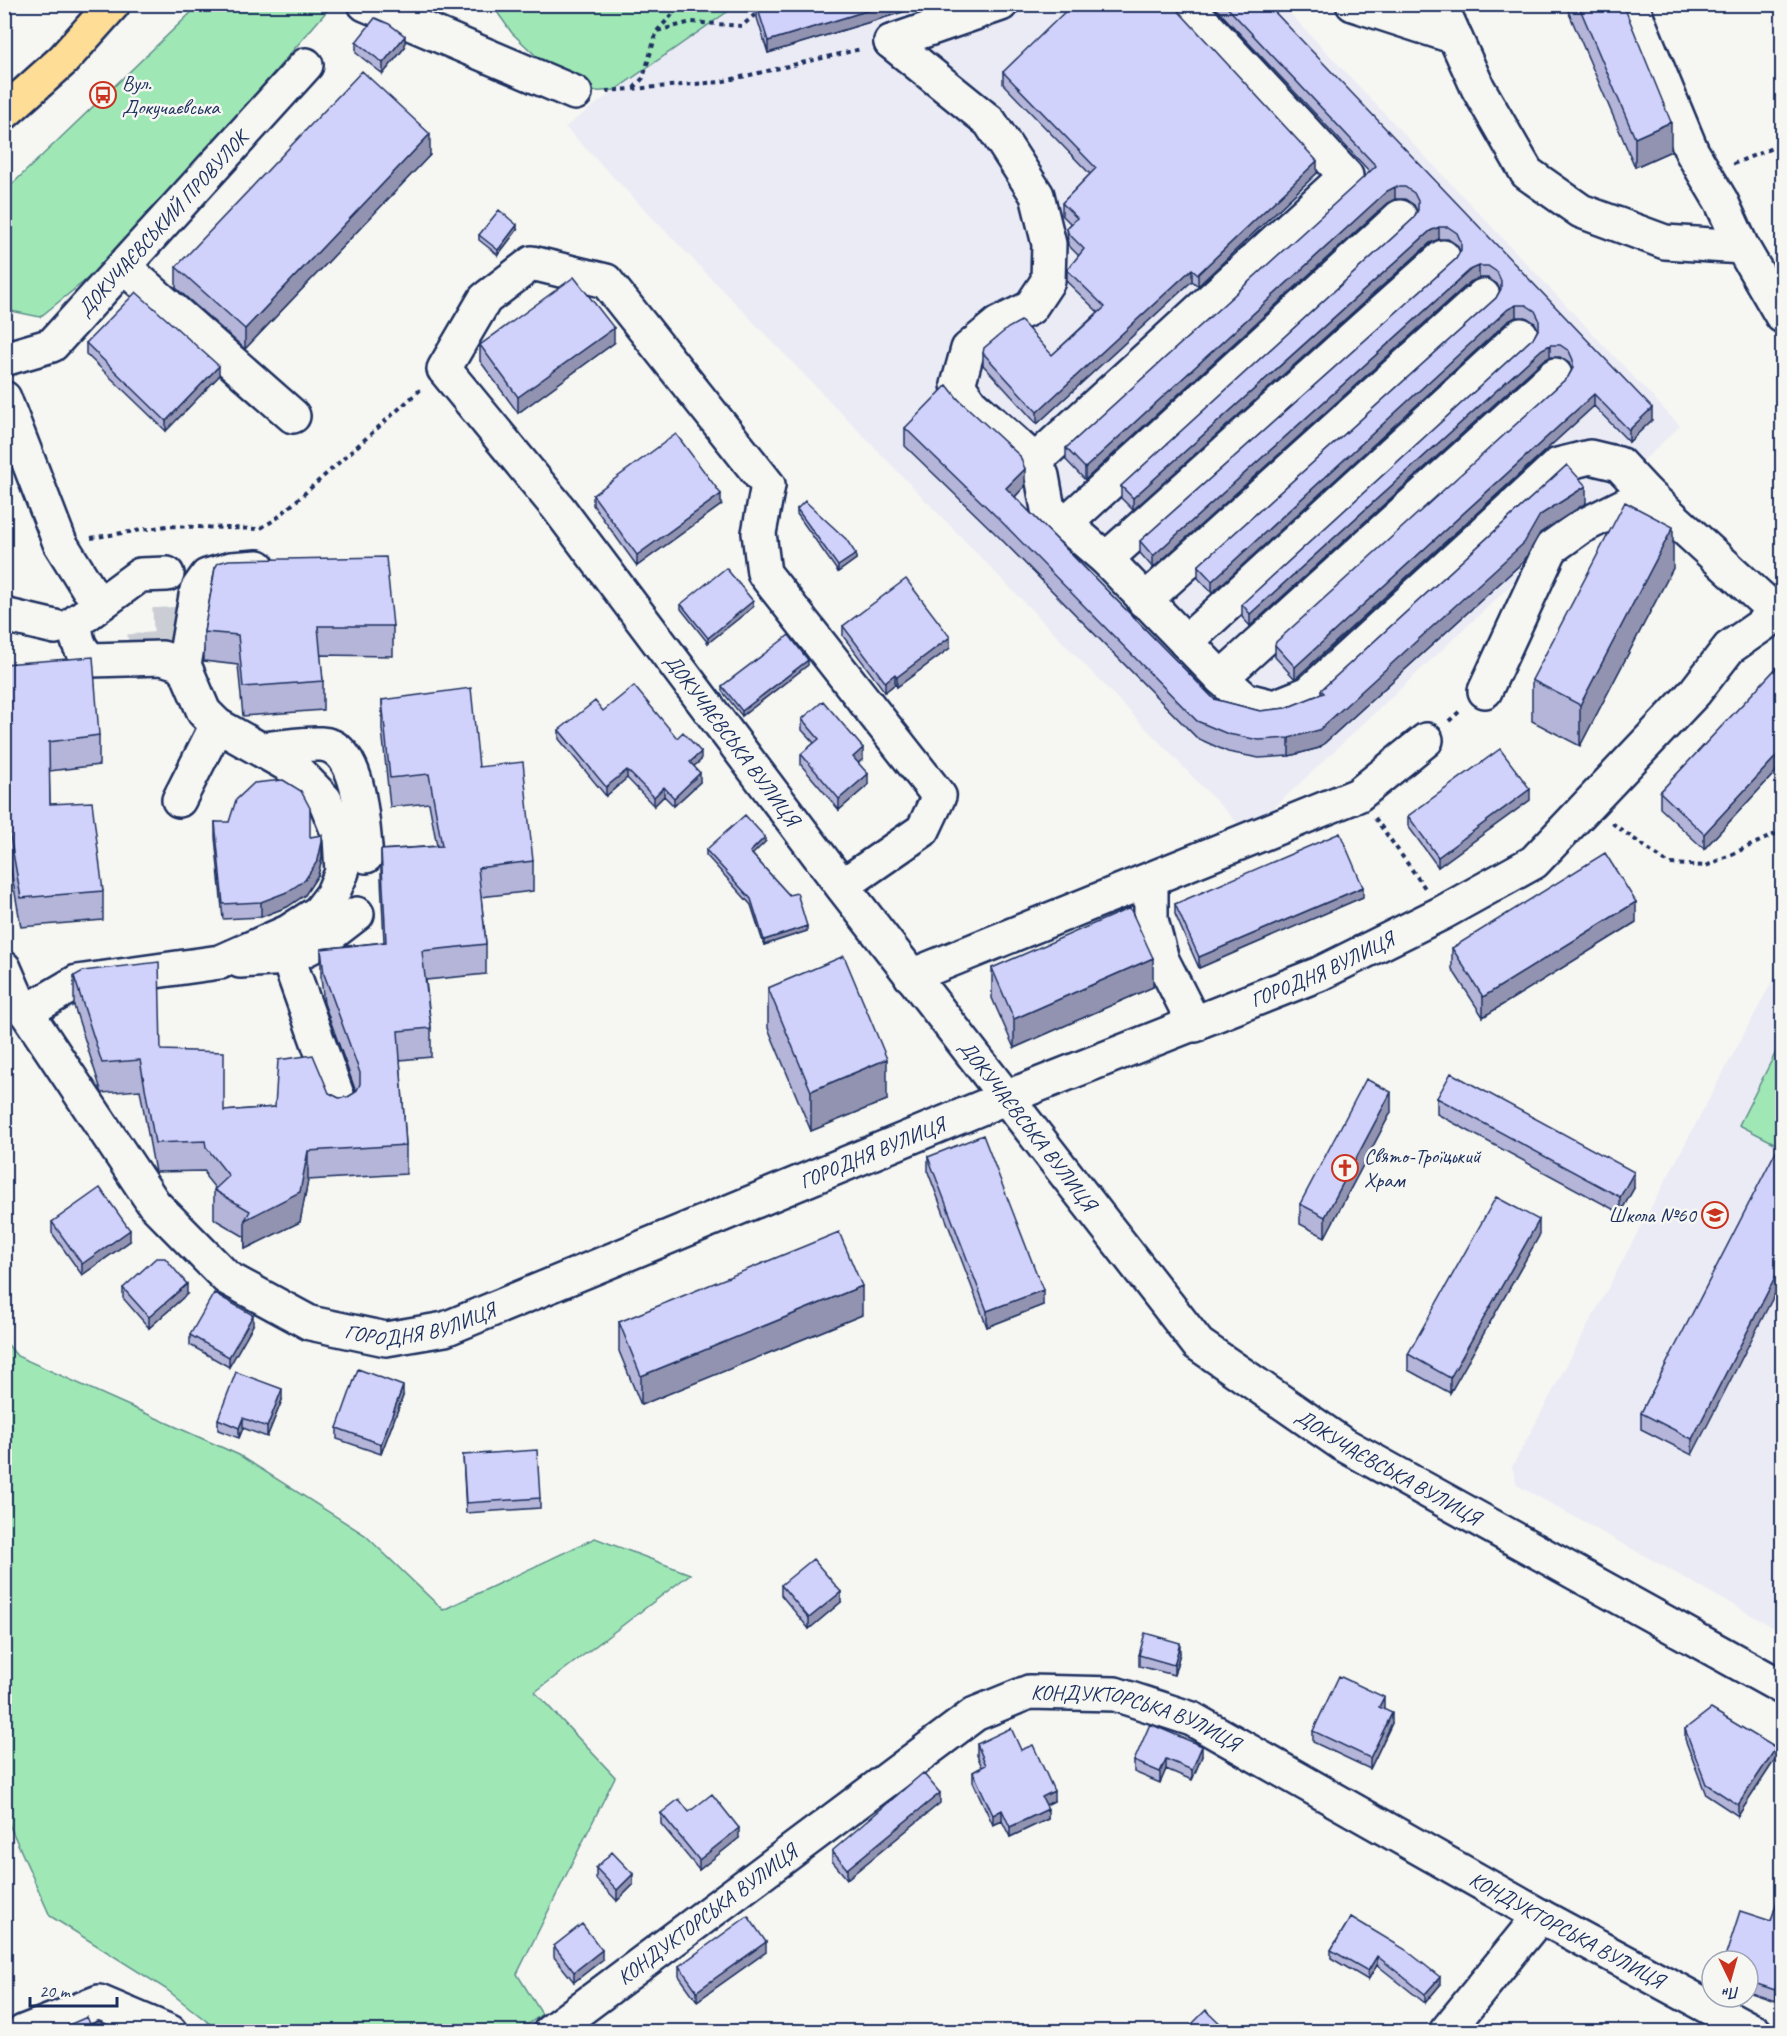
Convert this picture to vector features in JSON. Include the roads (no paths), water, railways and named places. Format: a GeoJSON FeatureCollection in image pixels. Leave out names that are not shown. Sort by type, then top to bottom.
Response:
{"type":"FeatureCollection","features":[{"type":"Feature","properties":{"kind":"main road"},"geometry":{"type":"LineString","coordinates":[[4,113],[63,60],[113,4]]}},
{"type":"Feature","properties":{"kind":"street"},"geometry":{"type":"LineString","coordinates":[[365,4],[575,93]]}},
{"type":"Feature","properties":{"kind":"street"},"geometry":{"type":"LineString","coordinates":[[1001,4],[891,42],[924,66],[990,122],[1037,195],[1049,244],[1048,281],[1030,308],[998,324],[968,349],[958,385],[970,403],[1035,461],[1048,509],[1106,559],[1144,601],[1246,700],[1274,707],[1309,693],[1558,465],[1590,457],[1619,464],[1647,495],[1780,612]]}},
{"type":"Feature","properties":{"kind":"street"},"geometry":{"type":"LineString","coordinates":[[1035,461],[1346,176],[1186,4]]}},
{"type":"Feature","properties":{"kind":"street"},"geometry":{"type":"LineString","coordinates":[[1353,4],[1452,36]]}},
{"type":"Feature","properties":{"kind":"street"},"geometry":{"type":"LineString","coordinates":[[1440,4],[1478,88],[1527,173],[1581,211],[1665,242],[1742,247]]}},
{"type":"Feature","properties":{"kind":"street"},"geometry":{"type":"LineString","coordinates":[[1631,4],[1692,152],[1742,247],[1782,316]]}},
{"type":"Feature","properties":{"kind":"street","name":"ДОКУЧАЄВСЬКИЙ ПРОВУЛОК"},"geometry":{"type":"LineString","coordinates":[[4,359],[52,345],[306,65]]}},
{"type":"Feature","properties":{"kind":"street"},"geometry":{"type":"LineString","coordinates":[[1066,523],[1400,217]]}},
{"type":"Feature","properties":{"kind":"street"},"geometry":{"type":"LineString","coordinates":[[1106,559],[1443,257]]}},
{"type":"Feature","properties":{"kind":"street","name":"ДОКУЧАЄВСЬКА ВУЛИЦЯ"},"geometry":{"type":"LineString","coordinates":[[842,886],[923,830],[939,796],[764,573],[759,533],[768,485],[606,281],[532,263],[485,299],[444,369],[559,509],[842,886],[1198,1344],[1341,1443],[1782,1687]]}},
{"type":"Feature","properties":{"kind":"street"},"geometry":{"type":"LineString","coordinates":[[124,267],[292,416]]}},
{"type":"Feature","properties":{"kind":"street"},"geometry":{"type":"LineString","coordinates":[[1144,601],[1484,296]]}},
{"type":"Feature","properties":{"kind":"street"},"geometry":{"type":"LineString","coordinates":[[1186,642],[1521,335]]}},
{"type":"Feature","properties":{"kind":"street"},"geometry":{"type":"LineString","coordinates":[[1221,678],[1555,375]]}},
{"type":"Feature","properties":{"kind":"street"},"geometry":{"type":"LineString","coordinates":[[4,398],[60,543],[88,588]]}},
{"type":"Feature","properties":{"kind":"street"},"geometry":{"type":"LineString","coordinates":[[1485,691],[1551,548],[1579,528],[1647,495]]}},
{"type":"Feature","properties":{"kind":"street"},"geometry":{"type":"LineString","coordinates":[[220,962],[288,932],[319,912],[332,895],[342,872],[340,837],[325,800],[295,768],[217,725],[204,712],[184,665],[197,590],[207,576],[231,569],[286,566]]}},
{"type":"Feature","properties":{"kind":"street"},"geometry":{"type":"LineString","coordinates":[[166,574],[140,575],[76,622],[75,635],[82,652],[91,660],[162,658],[184,665]]}},
{"type":"Feature","properties":{"kind":"street","name":"ГОРОДНЯ ВУЛИЦЯ"},"geometry":{"type":"LineString","coordinates":[[4,968],[17,998],[154,1204],[227,1278],[310,1323],[386,1340],[445,1329],[1005,1098],[1195,1025],[1319,974],[1442,913],[1534,862],[1695,692],[1729,648],[1780,612]]}},
{"type":"Feature","properties":{"kind":"street"},"geometry":{"type":"LineString","coordinates":[[4,615],[55,627]]}},
{"type":"Feature","properties":{"kind":"street"},"geometry":{"type":"LineString","coordinates":[[179,801],[217,725]]}},
{"type":"Feature","properties":{"kind":"street"},"geometry":{"type":"LineString","coordinates":[[911,976],[1151,881],[1358,795],[1426,740]]}},
{"type":"Feature","properties":{"kind":"street"},"geometry":{"type":"LineString","coordinates":[[261,749],[322,744],[335,748],[351,765],[359,797],[366,856]]}},
{"type":"Feature","properties":{"kind":"street"},"geometry":{"type":"LineString","coordinates":[[1151,881],[1151,920],[1162,960],[1195,1025]]}},
{"type":"Feature","properties":{"kind":"street"},"geometry":{"type":"LineString","coordinates":[[26,1012],[77,982],[220,962],[288,958],[322,941],[357,914]]}},
{"type":"Feature","properties":{"kind":"street"},"geometry":{"type":"LineString","coordinates":[[288,958],[342,1109]]}},
{"type":"Feature","properties":{"kind":"street","name":"КОНДУКТОРСЬКА ВУЛИЦЯ"},"geometry":{"type":"LineString","coordinates":[[550,2031],[975,1714],[1029,1692],[1115,1694],[1192,1719],[1540,1916],[1755,2031]]}},
{"type":"Feature","properties":{"kind":"street"},"geometry":{"type":"LineString","coordinates":[[1446,2031],[1540,1916]]}},
{"type":"Feature","properties":{"kind":"street"},"geometry":{"type":"LineString","coordinates":[[23,2031],[99,2002],[170,2031]]}},
{"type":"Feature","properties":{"kind":"tunnel"},"geometry":{"type":"LineString","coordinates":[[129,651],[171,647],[167,574]]}},
{"type":"Feature","properties":{"kind":"place","name":"Вул. Докучаєвська"},"geometry":{"type":"Point","coordinates":[103,95]}},
{"type":"Feature","properties":{"kind":"place","name":"Свято-Троїцький Храм"},"geometry":{"type":"Point","coordinates":[1345,1168]}},
{"type":"Feature","properties":{"kind":"place","name":"Школа №60"},"geometry":{"type":"Point","coordinates":[1715,1215]}}]}
